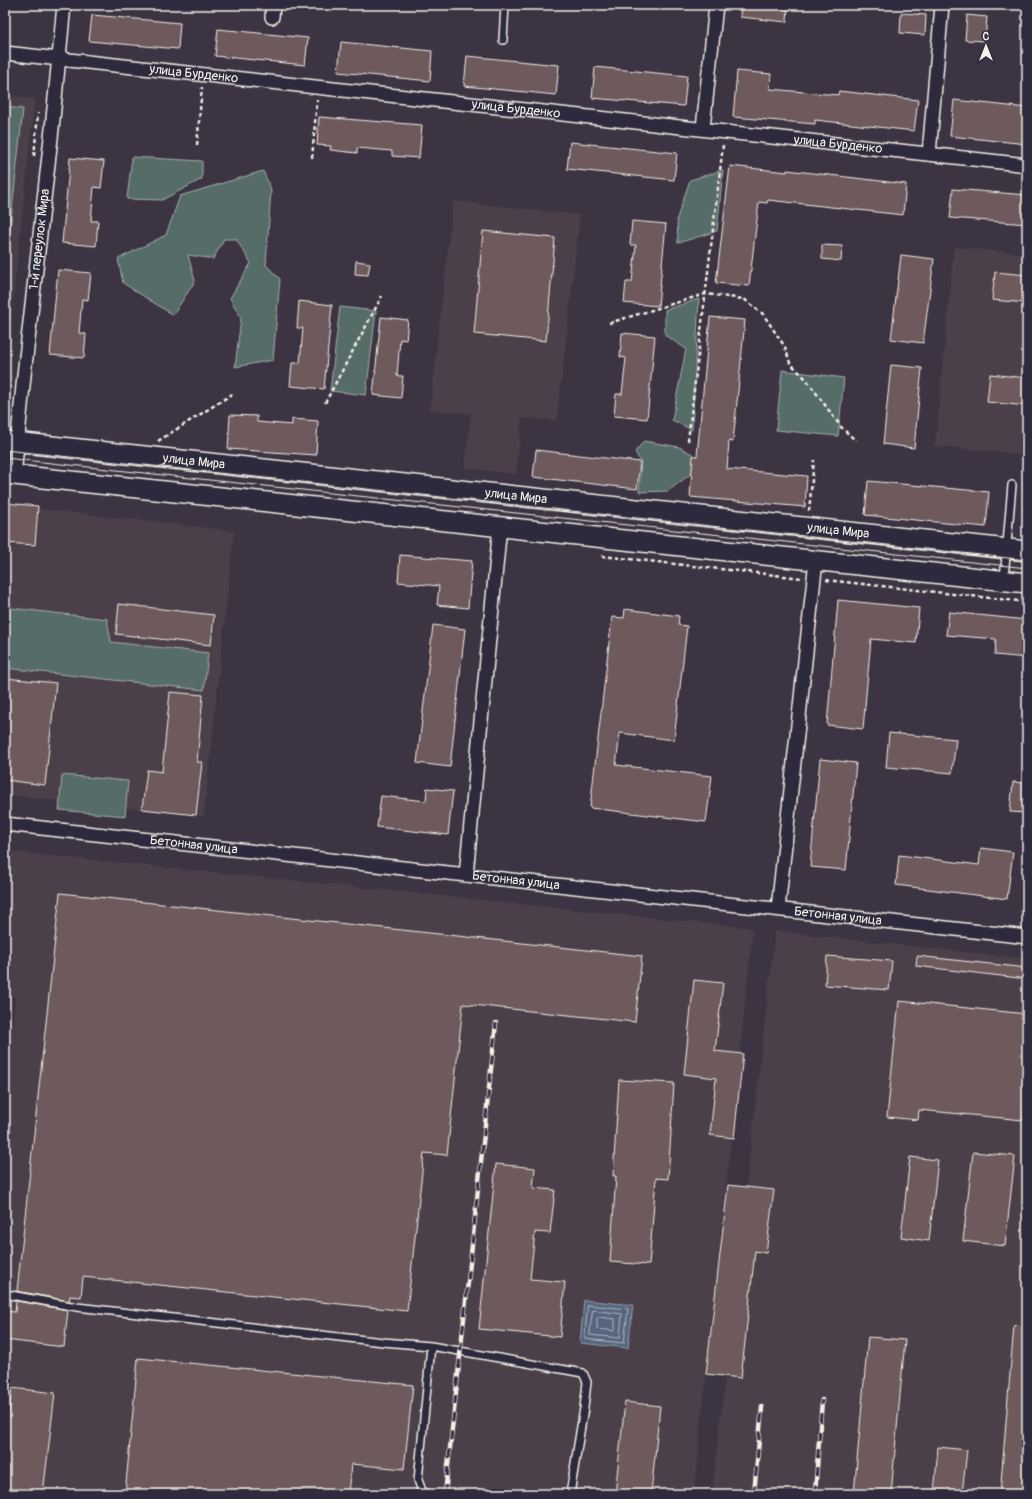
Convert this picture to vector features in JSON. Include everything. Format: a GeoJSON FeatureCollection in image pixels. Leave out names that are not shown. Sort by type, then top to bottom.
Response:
{"type":"FeatureCollection","features":[{"type":"Feature","properties":{"kind":"street","name":"1-й переулок Мира"},"geometry":{"type":"LineString","coordinates":[[10,474],[11,442],[25,366],[52,129],[64,5]]}},
{"type":"Feature","properties":{"kind":"street"},"geometry":{"type":"LineString","coordinates":[[703,128],[716,5]]}},
{"type":"Feature","properties":{"kind":"street"},"geometry":{"type":"LineString","coordinates":[[929,154],[942,5]]}},
{"type":"Feature","properties":{"kind":"street","name":"улица Бурденко"},"geometry":{"type":"LineString","coordinates":[[5,53],[318,88],[703,128],[1027,165]]}},
{"type":"Feature","properties":{"kind":"street","name":"улица Мира"},"geometry":{"type":"LineString","coordinates":[[11,442],[1027,551]]}},
{"type":"Feature","properties":{"kind":"street"},"geometry":{"type":"LineString","coordinates":[[10,474],[1027,583]]}},
{"type":"Feature","properties":{"kind":"street"},"geometry":{"type":"LineString","coordinates":[[466,875],[500,526]]}},
{"type":"Feature","properties":{"kind":"street"},"geometry":{"type":"LineString","coordinates":[[778,909],[816,560]]}},
{"type":"Feature","properties":{"kind":"street","name":"Бетонная улица"},"geometry":{"type":"LineString","coordinates":[[5,824],[1027,937]]}},
{"type":"Feature","properties":{"kind":"lane"},"geometry":{"type":"LineString","coordinates":[[503,40],[505,5]]}},
{"type":"Feature","properties":{"kind":"lane"},"geometry":{"type":"LineString","coordinates":[[1004,580],[1012,486]]}},
{"type":"Feature","properties":{"kind":"lane"},"geometry":{"type":"LineString","coordinates":[[5,1294],[77,1307],[383,1342],[431,1346],[583,1373],[587,1382],[570,1494]]}},
{"type":"Feature","properties":{"kind":"lane"},"geometry":{"type":"LineString","coordinates":[[428,1494],[422,1492],[418,1480],[431,1346]]}},
{"type":"Feature","properties":{"kind":"path"},"geometry":{"type":"LineString","coordinates":[[197,145],[203,75]]}},
{"type":"Feature","properties":{"kind":"path"},"geometry":{"type":"LineString","coordinates":[[312,158],[318,88]]}},
{"type":"Feature","properties":{"kind":"path"},"geometry":{"type":"LineString","coordinates":[[688,441],[724,131]]}},
{"type":"Feature","properties":{"kind":"path"},"geometry":{"type":"LineString","coordinates":[[609,323],[705,294],[744,299],[763,314],[786,347],[790,363],[806,380],[841,427],[856,441]]}},
{"type":"Feature","properties":{"kind":"path"},"geometry":{"type":"LineString","coordinates":[[325,403],[382,296]]}},
{"type":"Feature","properties":{"kind":"path"},"geometry":{"type":"LineString","coordinates":[[152,445],[234,393]]}},
{"type":"Feature","properties":{"kind":"path"},"geometry":{"type":"LineString","coordinates":[[809,513],[814,460]]}},
{"type":"Feature","properties":{"kind":"path"},"geometry":{"type":"LineString","coordinates":[[598,556],[1027,602]]}},
{"type":"Feature","properties":{"kind":"shaded area"},"geometry":{"type":"Polygon","coordinates":[[[5,95],[35,99],[5,371],[5,95]]]}},
{"type":"Feature","properties":{"kind":"shaded area"},"geometry":{"type":"Polygon","coordinates":[[[453,201],[580,215],[557,421],[522,418],[516,474],[465,468],[471,414],[430,409],[453,201]]]}},
{"type":"Feature","properties":{"kind":"shaded area"},"geometry":{"type":"Polygon","coordinates":[[[954,247],[1027,254],[1027,455],[935,446],[954,247]]]}},
{"type":"Feature","properties":{"kind":"shaded area"},"geometry":{"type":"Polygon","coordinates":[[[5,505],[234,531],[204,816],[5,795],[5,505]]]}},
{"type":"Feature","properties":{"kind":"shaded area"},"geometry":{"type":"Polygon","coordinates":[[[5,851],[753,928],[694,1494],[5,1494],[5,1111],[15,996],[5,995],[5,851]]]}},
{"type":"Feature","properties":{"kind":"shaded area"},"geometry":{"type":"Polygon","coordinates":[[[775,931],[1027,959],[1027,1494],[712,1494],[775,931]]]}},
{"type":"Feature","properties":{"kind":"green space"},"geometry":{"type":"Polygon","coordinates":[[[5,107],[23,109],[7,256],[5,256],[5,107]]]}},
{"type":"Feature","properties":{"kind":"green space"},"geometry":{"type":"Polygon","coordinates":[[[132,157],[202,161],[202,179],[162,200],[127,199],[132,157]]]}},
{"type":"Feature","properties":{"kind":"green space"},"geometry":{"type":"Polygon","coordinates":[[[723,170],[717,231],[678,243],[677,218],[690,180],[723,170]]]}},
{"type":"Feature","properties":{"kind":"green space"},"geometry":{"type":"Polygon","coordinates":[[[263,171],[271,189],[266,265],[280,279],[273,360],[235,367],[241,318],[230,298],[251,263],[236,239],[224,239],[213,259],[188,255],[195,281],[173,315],[123,283],[118,259],[166,235],[180,196],[263,171]]]}},
{"type":"Feature","properties":{"kind":"green space"},"geometry":{"type":"Polygon","coordinates":[[[699,299],[692,430],[672,420],[686,349],[665,335],[665,310],[699,299]]]}},
{"type":"Feature","properties":{"kind":"green space"},"geometry":{"type":"Polygon","coordinates":[[[340,307],[376,311],[366,395],[330,391],[340,307]]]}},
{"type":"Feature","properties":{"kind":"green space"},"geometry":{"type":"Polygon","coordinates":[[[782,370],[844,378],[838,436],[776,430],[782,370]]]}},
{"type":"Feature","properties":{"kind":"green space"},"geometry":{"type":"Polygon","coordinates":[[[644,441],[679,447],[694,455],[692,473],[668,491],[639,492],[641,462],[635,452],[644,441]]]}},
{"type":"Feature","properties":{"kind":"green space"},"geometry":{"type":"Polygon","coordinates":[[[10,608],[107,619],[111,642],[208,653],[204,690],[5,668],[5,633],[7,633],[10,608]]]}},
{"type":"Feature","properties":{"kind":"green space"},"geometry":{"type":"Polygon","coordinates":[[[62,775],[128,781],[125,816],[59,810],[62,775]]]}},
{"type":"Feature","properties":{"kind":"water"},"geometry":{"type":"Polygon","coordinates":[[[584,1300],[633,1305],[628,1348],[580,1343],[584,1300]]]}},
{"type":"Feature","properties":{"kind":"building"},"geometry":{"type":"Polygon","coordinates":[[[741,5],[788,5],[787,22],[740,17],[741,5]]]}},
{"type":"Feature","properties":{"kind":"building"},"geometry":{"type":"Polygon","coordinates":[[[901,13],[926,15],[925,35],[900,33],[901,13]]]}},
{"type":"Feature","properties":{"kind":"building"},"geometry":{"type":"Polygon","coordinates":[[[92,15],[180,23],[178,49],[89,41],[92,15]]]}},
{"type":"Feature","properties":{"kind":"building"},"geometry":{"type":"Polygon","coordinates":[[[967,15],[987,17],[985,41],[965,40],[967,15]]]}},
{"type":"Feature","properties":{"kind":"building"},"geometry":{"type":"Polygon","coordinates":[[[218,29],[308,38],[305,65],[215,56],[218,29]]]}},
{"type":"Feature","properties":{"kind":"building"},"geometry":{"type":"Polygon","coordinates":[[[341,42],[432,51],[430,81],[338,72],[341,42]]]}},
{"type":"Feature","properties":{"kind":"building"},"geometry":{"type":"Polygon","coordinates":[[[467,56],[559,65],[556,95],[464,86],[467,56]]]}},
{"type":"Feature","properties":{"kind":"building"},"geometry":{"type":"Polygon","coordinates":[[[595,67],[687,76],[684,106],[592,98],[595,67]]]}},
{"type":"Feature","properties":{"kind":"building"},"geometry":{"type":"Polygon","coordinates":[[[737,71],[771,74],[770,89],[838,95],[839,91],[918,100],[914,131],[815,120],[815,124],[733,117],[737,71]]]}},
{"type":"Feature","properties":{"kind":"building"},"geometry":{"type":"Polygon","coordinates":[[[954,100],[1027,108],[1027,144],[950,136],[954,100]]]}},
{"type":"Feature","properties":{"kind":"building"},"geometry":{"type":"Polygon","coordinates":[[[319,117],[422,125],[419,158],[392,156],[392,151],[357,148],[357,153],[330,150],[331,146],[317,145],[319,117]]]}},
{"type":"Feature","properties":{"kind":"building"},"geometry":{"type":"Polygon","coordinates":[[[570,142],[677,153],[674,180],[567,169],[570,142]]]}},
{"type":"Feature","properties":{"kind":"building"},"geometry":{"type":"Polygon","coordinates":[[[70,158],[104,161],[101,188],[94,187],[91,221],[98,221],[96,246],[62,243],[70,158]]]}},
{"type":"Feature","properties":{"kind":"building"},"geometry":{"type":"Polygon","coordinates":[[[730,166],[787,172],[787,170],[906,184],[903,215],[768,200],[767,203],[759,202],[749,286],[716,283],[730,166]]]}},
{"type":"Feature","properties":{"kind":"building"},"geometry":{"type":"Polygon","coordinates":[[[953,189],[1027,195],[1027,224],[950,218],[953,189]]]}},
{"type":"Feature","properties":{"kind":"building"},"geometry":{"type":"Polygon","coordinates":[[[632,221],[666,224],[658,306],[624,303],[626,282],[632,282],[636,245],[630,245],[632,221]]]}},
{"type":"Feature","properties":{"kind":"building"},"geometry":{"type":"Polygon","coordinates":[[[483,231],[555,238],[546,341],[474,334],[483,231]]]}},
{"type":"Feature","properties":{"kind":"building"},"geometry":{"type":"Polygon","coordinates":[[[822,245],[842,246],[841,261],[822,259],[822,245]]]}},
{"type":"Feature","properties":{"kind":"building"},"geometry":{"type":"Polygon","coordinates":[[[901,255],[934,259],[923,343],[891,339],[901,255]]]}},
{"type":"Feature","properties":{"kind":"building"},"geometry":{"type":"Polygon","coordinates":[[[356,261],[370,263],[368,275],[355,274],[356,261]]]}},
{"type":"Feature","properties":{"kind":"building"},"geometry":{"type":"Polygon","coordinates":[[[58,270],[91,273],[88,300],[82,299],[79,333],[86,334],[84,358],[50,355],[58,270]]]}},
{"type":"Feature","properties":{"kind":"building"},"geometry":{"type":"Polygon","coordinates":[[[995,272],[1027,275],[1027,303],[992,300],[995,272]]]}},
{"type":"Feature","properties":{"kind":"building"},"geometry":{"type":"Polygon","coordinates":[[[299,301],[332,305],[324,389],[290,386],[292,363],[300,363],[303,328],[297,328],[299,301]]]}},
{"type":"Feature","properties":{"kind":"building"},"geometry":{"type":"Polygon","coordinates":[[[381,317],[408,320],[406,340],[400,339],[397,376],[403,376],[401,398],[373,395],[381,317]]]}},
{"type":"Feature","properties":{"kind":"building"},"geometry":{"type":"Polygon","coordinates":[[[710,317],[745,320],[733,442],[729,441],[727,469],[807,476],[805,507],[690,497],[693,456],[697,456],[710,317]]]}},
{"type":"Feature","properties":{"kind":"building"},"geometry":{"type":"Polygon","coordinates":[[[622,333],[655,336],[647,419],[614,416],[616,394],[622,394],[626,358],[620,357],[622,333]]]}},
{"type":"Feature","properties":{"kind":"building"},"geometry":{"type":"Polygon","coordinates":[[[891,365],[922,368],[914,448],[883,444],[891,365]]]}},
{"type":"Feature","properties":{"kind":"building"},"geometry":{"type":"Polygon","coordinates":[[[990,374],[1027,378],[1027,406],[987,402],[990,374]]]}},
{"type":"Feature","properties":{"kind":"building"},"geometry":{"type":"Polygon","coordinates":[[[230,415],[257,416],[257,422],[292,425],[292,419],[318,421],[316,455],[228,449],[230,415]]]}},
{"type":"Feature","properties":{"kind":"building"},"geometry":{"type":"Polygon","coordinates":[[[536,450],[640,462],[637,489],[533,477],[536,450]]]}},
{"type":"Feature","properties":{"kind":"building"},"geometry":{"type":"Polygon","coordinates":[[[868,481],[989,492],[986,527],[865,515],[868,481]]]}},
{"type":"Feature","properties":{"kind":"building"},"geometry":{"type":"Polygon","coordinates":[[[5,503],[38,506],[35,545],[5,543],[5,503]]]}},
{"type":"Feature","properties":{"kind":"building"},"geometry":{"type":"Polygon","coordinates":[[[400,555],[472,561],[468,608],[437,605],[439,586],[398,582],[400,555]]]}},
{"type":"Feature","properties":{"kind":"building"},"geometry":{"type":"Polygon","coordinates":[[[838,600],[919,608],[916,643],[871,639],[863,729],[827,725],[838,600]]]}},
{"type":"Feature","properties":{"kind":"building"},"geometry":{"type":"Polygon","coordinates":[[[119,604],[214,615],[211,645],[116,634],[119,604]]]}},
{"type":"Feature","properties":{"kind":"building"},"geometry":{"type":"Polygon","coordinates":[[[625,609],[679,616],[678,625],[687,626],[674,740],[620,733],[616,765],[712,776],[706,822],[590,808],[612,617],[624,618],[625,609]]]}},
{"type":"Feature","properties":{"kind":"building"},"geometry":{"type":"Polygon","coordinates":[[[949,612],[1027,620],[1027,658],[995,655],[996,639],[946,635],[949,612]]]}},
{"type":"Feature","properties":{"kind":"building"},"geometry":{"type":"Polygon","coordinates":[[[433,625],[465,629],[450,767],[417,763],[433,625]]]}},
{"type":"Feature","properties":{"kind":"building"},"geometry":{"type":"Polygon","coordinates":[[[5,678],[56,683],[45,785],[5,780],[5,678]]]}},
{"type":"Feature","properties":{"kind":"building"},"geometry":{"type":"Polygon","coordinates":[[[170,692],[203,695],[197,762],[202,762],[196,815],[142,809],[147,770],[162,772],[170,692]]]}},
{"type":"Feature","properties":{"kind":"building"},"geometry":{"type":"Polygon","coordinates":[[[889,733],[956,739],[952,773],[886,767],[889,733]]]}},
{"type":"Feature","properties":{"kind":"building"},"geometry":{"type":"Polygon","coordinates":[[[820,759],[856,763],[846,870],[810,867],[820,759]]]}},
{"type":"Feature","properties":{"kind":"building"},"geometry":{"type":"Polygon","coordinates":[[[1013,782],[1027,783],[1027,813],[1010,812],[1013,782]]]}},
{"type":"Feature","properties":{"kind":"building"},"geometry":{"type":"Polygon","coordinates":[[[427,788],[453,791],[448,835],[377,827],[381,796],[426,801],[427,788]]]}},
{"type":"Feature","properties":{"kind":"building"},"geometry":{"type":"Polygon","coordinates":[[[981,848],[1013,852],[1007,899],[896,885],[899,855],[979,865],[981,848]]]}},
{"type":"Feature","properties":{"kind":"building"},"geometry":{"type":"Polygon","coordinates":[[[60,893],[642,956],[635,1022],[463,1004],[447,1155],[424,1153],[407,1311],[83,1277],[81,1297],[70,1296],[69,1301],[17,1291],[60,893]]]}},
{"type":"Feature","properties":{"kind":"building"},"geometry":{"type":"Polygon","coordinates":[[[827,956],[892,961],[889,990],[825,985],[827,956]]]}},
{"type":"Feature","properties":{"kind":"building"},"geometry":{"type":"Polygon","coordinates":[[[917,956],[1027,968],[1027,979],[916,966],[917,956]]]}},
{"type":"Feature","properties":{"kind":"building"},"geometry":{"type":"Polygon","coordinates":[[[694,980],[723,983],[715,1051],[743,1054],[734,1138],[710,1135],[716,1078],[684,1074],[694,980]]]}},
{"type":"Feature","properties":{"kind":"building"},"geometry":{"type":"Polygon","coordinates":[[[899,1001],[1027,1014],[1027,1078],[1023,1120],[919,1110],[918,1120],[887,1117],[899,1001]]]}},
{"type":"Feature","properties":{"kind":"building"},"geometry":{"type":"Polygon","coordinates":[[[619,1080],[674,1083],[668,1179],[656,1178],[649,1265],[610,1262],[616,1176],[613,1176],[619,1080]]]}},
{"type":"Feature","properties":{"kind":"building"},"geometry":{"type":"Polygon","coordinates":[[[973,1152],[1015,1156],[1005,1246],[963,1241],[973,1152]]]}},
{"type":"Feature","properties":{"kind":"building"},"geometry":{"type":"Polygon","coordinates":[[[910,1157],[938,1160],[929,1241],[901,1237],[910,1157]]]}},
{"type":"Feature","properties":{"kind":"building"},"geometry":{"type":"Polygon","coordinates":[[[496,1164],[535,1168],[533,1188],[555,1190],[550,1233],[535,1232],[530,1279],[565,1282],[560,1337],[479,1329],[496,1164]]]}},
{"type":"Feature","properties":{"kind":"building"},"geometry":{"type":"Polygon","coordinates":[[[728,1185],[774,1190],[766,1253],[755,1251],[741,1378],[706,1374],[728,1185]]]}},
{"type":"Feature","properties":{"kind":"building"},"geometry":{"type":"Polygon","coordinates":[[[16,1301],[68,1310],[64,1347],[5,1340],[5,1311],[15,1312],[16,1301]]]}},
{"type":"Feature","properties":{"kind":"building"},"geometry":{"type":"Polygon","coordinates":[[[1014,1325],[1027,1326],[1027,1494],[1000,1494],[1014,1325]]]}},
{"type":"Feature","properties":{"kind":"building"},"geometry":{"type":"Polygon","coordinates":[[[868,1337],[905,1340],[891,1494],[854,1494],[868,1337]]]}},
{"type":"Feature","properties":{"kind":"building"},"geometry":{"type":"Polygon","coordinates":[[[138,1358],[413,1385],[404,1469],[351,1464],[348,1494],[125,1494],[138,1358]]]}},
{"type":"Feature","properties":{"kind":"building"},"geometry":{"type":"Polygon","coordinates":[[[12,1388],[55,1393],[43,1494],[5,1494],[5,1446],[12,1388]]]}},
{"type":"Feature","properties":{"kind":"building"},"geometry":{"type":"Polygon","coordinates":[[[625,1402],[660,1406],[651,1494],[615,1494],[625,1402]]]}},
{"type":"Feature","properties":{"kind":"building"},"geometry":{"type":"Polygon","coordinates":[[[938,1447],[967,1450],[962,1494],[934,1494],[938,1447]]]}},
{"type":"Feature","properties":{"kind":"tram line"},"geometry":{"type":"LineString","coordinates":[[5,450],[1027,560]]}},
{"type":"Feature","properties":{"kind":"tram line"},"geometry":{"type":"LineString","coordinates":[[5,458],[1027,568]]}},
{"type":"Feature","properties":{"kind":"railway"},"geometry":{"type":"LineString","coordinates":[[445,1494],[496,1023]]}},
{"type":"Feature","properties":{"kind":"railway"},"geometry":{"type":"LineString","coordinates":[[815,1494],[822,1400]]}},
{"type":"Feature","properties":{"kind":"railway"},"geometry":{"type":"LineString","coordinates":[[754,1494],[762,1407]]}}]}
